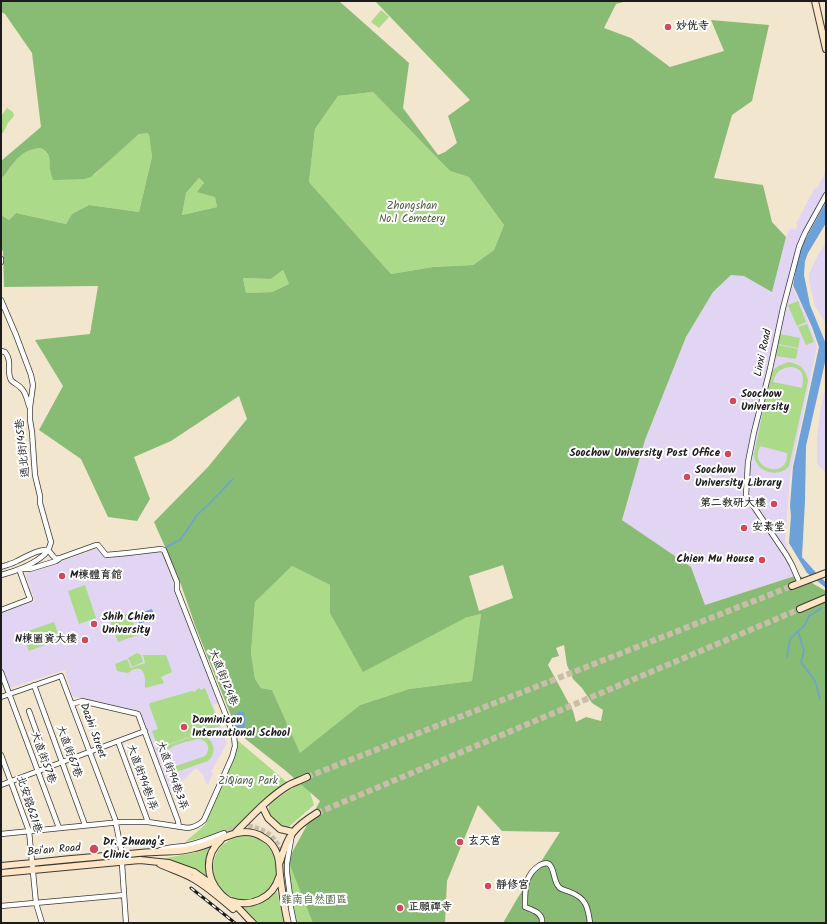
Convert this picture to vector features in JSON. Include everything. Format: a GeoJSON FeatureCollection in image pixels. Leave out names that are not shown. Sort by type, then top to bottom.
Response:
{"type":"FeatureCollection","features":[{"type":"Feature","properties":{"kind":"main road"},"geometry":{"type":"LineString","coordinates":[[815,1],[826,49]]}},
{"type":"Feature","properties":{"kind":"main road"},"geometry":{"type":"LineString","coordinates":[[792,586],[826,573]]}},
{"type":"Feature","properties":{"kind":"main road"},"geometry":{"type":"LineString","coordinates":[[800,609],[826,598]]}},
{"type":"Feature","properties":{"kind":"main road"},"geometry":{"type":"LineString","coordinates":[[235,833],[262,806],[280,791],[307,777]]}},
{"type":"Feature","properties":{"kind":"main road"},"geometry":{"type":"LineString","coordinates":[[262,806],[268,818],[280,829],[293,832]]}},
{"type":"Feature","properties":{"kind":"main road"},"geometry":{"type":"LineString","coordinates":[[282,865],[285,846],[293,832],[304,821],[317,813]]}},
{"type":"Feature","properties":{"kind":"main road","name":"Bei'an Road"},"geometry":{"type":"LineString","coordinates":[[1,866],[33,866],[122,858],[156,852],[175,852],[207,845],[225,835],[245,832],[255,833],[265,838],[278,854],[282,865],[278,881],[268,895],[261,899],[245,903],[237,903],[229,900]]}},
{"type":"Feature","properties":{"kind":"main road","name":"Bei'an Road"},"geometry":{"type":"LineString","coordinates":[[225,835],[214,848],[210,856],[209,872],[211,880],[221,895],[239,908],[253,923]]}},
{"type":"Feature","properties":{"kind":"main road","name":"Bei'an Road"},"geometry":{"type":"LineString","coordinates":[[122,858],[169,863],[194,872],[215,887]]}},
{"type":"Feature","properties":{"kind":"main road"},"geometry":{"type":"LineString","coordinates":[[153,862],[192,877],[238,913],[246,917]]}},
{"type":"Feature","properties":{"kind":"main road","name":"Bei'an Road"},"geometry":{"type":"LineString","coordinates":[[1,873],[33,866]]}},
{"type":"Feature","properties":{"kind":"main road","name":"Bei'an Road"},"geometry":{"type":"LineString","coordinates":[[280,873],[283,901],[288,923]]}},
{"type":"Feature","properties":{"kind":"street","name":"Linxi Road"},"geometry":{"type":"LineString","coordinates":[[798,579],[787,556],[746,495],[748,462],[783,308],[799,247],[826,195]]}},
{"type":"Feature","properties":{"kind":"street","name":"通北街145巷"},"geometry":{"type":"LineString","coordinates":[[1,300],[16,335],[31,375],[33,385],[30,420],[35,475],[40,496],[40,503],[51,542],[48,550]]}},
{"type":"Feature","properties":{"kind":"street"},"geometry":{"type":"LineString","coordinates":[[1,351],[8,355],[10,364],[8,368],[11,380],[22,389],[30,407]]}},
{"type":"Feature","properties":{"kind":"street","name":"大直街124巷"},"geometry":{"type":"LineString","coordinates":[[1,834],[85,825],[148,822],[193,828],[204,820],[234,752],[235,741],[228,718],[177,590],[178,582],[164,550],[161,549],[106,554],[98,545],[96,545],[60,558]]}},
{"type":"Feature","properties":{"kind":"street"},"geometry":{"type":"LineString","coordinates":[[1,567],[44,549],[48,550],[56,558],[60,558]]}},
{"type":"Feature","properties":{"kind":"street"},"geometry":{"type":"LineString","coordinates":[[1,575],[19,569],[36,560],[48,550]]}},
{"type":"Feature","properties":{"kind":"street"},"geometry":{"type":"LineString","coordinates":[[19,569],[30,569],[56,561],[60,558]]}},
{"type":"Feature","properties":{"kind":"street"},"geometry":{"type":"LineString","coordinates":[[1,610],[30,599],[19,569]]}},
{"type":"Feature","properties":{"kind":"street","name":"大直街57巷"},"geometry":{"type":"LineString","coordinates":[[1,672],[59,828]]}},
{"type":"Feature","properties":{"kind":"street","name":"Dazhi Street"},"geometry":{"type":"LineString","coordinates":[[1,698],[62,676],[116,823],[122,858],[126,923]]}},
{"type":"Feature","properties":{"kind":"street","name":"大直街67巷"},"geometry":{"type":"LineString","coordinates":[[34,685],[85,825]]}},
{"type":"Feature","properties":{"kind":"street","name":"大直街94巷3弄"},"geometry":{"type":"LineString","coordinates":[[72,704],[82,701],[138,714],[179,827]]}},
{"type":"Feature","properties":{"kind":"street"},"geometry":{"type":"LineString","coordinates":[[29,711],[49,767]]}},
{"type":"Feature","properties":{"kind":"street"},"geometry":{"type":"LineString","coordinates":[[1,786],[145,731]]}},
{"type":"Feature","properties":{"kind":"street","name":"大直街94巷1弄"},"geometry":{"type":"LineString","coordinates":[[118,741],[148,822]]}},
{"type":"Feature","properties":{"kind":"street","name":"北安路621巷"},"geometry":{"type":"LineString","coordinates":[[1,754],[29,831],[36,903],[42,923]]}},
{"type":"Feature","properties":{"kind":"street"},"geometry":{"type":"LineString","coordinates":[[291,908],[287,863],[293,832]]}},
{"type":"Feature","properties":{"kind":"street"},"geometry":{"type":"LineString","coordinates":[[542,923],[540,914],[525,906],[526,883],[532,871],[546,863],[552,869],[558,887],[578,896],[586,904],[589,910],[590,923]]}},
{"type":"Feature","properties":{"kind":"street"},"geometry":{"type":"LineString","coordinates":[[282,865],[294,923]]}},
{"type":"Feature","properties":{"kind":"street"},"geometry":{"type":"LineString","coordinates":[[1,906],[124,895]]}},
{"type":"Feature","properties":{"kind":"shaded area","name":"Soochow University"},"geometry":{"type":"Polygon","coordinates":[[[826,171],[826,200],[800,248],[792,274],[792,286],[806,315],[817,346],[790,476],[785,541],[791,562],[798,575],[705,605],[691,567],[622,520],[645,440],[686,337],[713,292],[731,275],[744,276],[772,291],[786,237],[790,228],[795,230],[798,225],[796,224],[814,189],[817,188],[826,171]]]}},
{"type":"Feature","properties":{"kind":"shaded area"},"geometry":{"type":"Polygon","coordinates":[[[826,242],[826,324],[815,306],[809,281],[809,274],[826,242]]]}},
{"type":"Feature","properties":{"kind":"shaded area"},"geometry":{"type":"Polygon","coordinates":[[[826,384],[826,471],[824,471],[817,464],[817,438],[826,384]]]}},
{"type":"Feature","properties":{"kind":"shaded area"},"geometry":{"type":"Polygon","coordinates":[[[99,548],[107,557],[140,555],[147,552],[161,550],[218,703],[213,705],[227,743],[211,772],[213,773],[208,785],[206,784],[203,774],[196,768],[171,791],[140,711],[72,696],[65,670],[9,688],[1,665],[1,612],[35,601],[25,574],[99,548]]]}},
{"type":"Feature","properties":{"kind":"green space"},"geometry":{"type":"Polygon","coordinates":[[[1,1],[339,1],[409,63],[403,108],[438,155],[445,152],[457,143],[448,116],[470,100],[375,1],[627,1],[616,4],[604,28],[631,38],[670,67],[724,51],[711,20],[769,25],[752,101],[732,115],[714,178],[763,185],[772,222],[786,237],[772,292],[744,276],[731,275],[713,292],[686,337],[645,440],[622,520],[691,567],[705,605],[798,575],[826,591],[826,923],[503,923],[560,832],[502,831],[478,805],[447,881],[445,923],[313,923],[288,860],[320,801],[286,771],[238,733],[196,628],[178,576],[154,522],[208,467],[247,419],[239,396],[171,441],[134,457],[150,499],[137,521],[108,517],[81,459],[39,430],[63,386],[35,340],[90,334],[98,286],[4,287],[3,251],[1,249],[1,215],[9,220],[16,213],[66,224],[72,214],[89,205],[139,212],[152,157],[149,135],[147,133],[139,134],[91,177],[84,179],[53,180],[50,170],[50,160],[47,153],[41,148],[29,151],[19,157],[1,178],[1,161],[41,127],[32,53],[5,14],[1,12],[1,1]],[[373,92],[338,96],[315,129],[309,182],[391,274],[433,267],[473,265],[494,250],[504,225],[469,177],[450,171],[373,92]],[[199,178],[186,193],[182,215],[217,207],[215,197],[197,192],[204,183],[199,178]],[[283,270],[271,279],[243,278],[246,293],[272,292],[289,284],[283,270]],[[503,565],[469,576],[479,611],[513,598],[503,565]],[[292,566],[255,602],[251,653],[255,679],[261,688],[272,690],[300,753],[360,705],[409,689],[472,681],[481,614],[465,618],[363,672],[330,613],[330,585],[292,566]],[[564,645],[556,648],[559,656],[552,658],[548,665],[573,711],[576,722],[586,717],[601,721],[603,710],[592,703],[582,688],[573,679],[567,665],[564,645]]]}},
{"type":"Feature","properties":{"kind":"green space"},"geometry":{"type":"Polygon","coordinates":[[[381,10],[389,17],[379,28],[371,22],[381,10]]]}},
{"type":"Feature","properties":{"kind":"green space","name":"Zhongshan No.1 Cemetery"},"geometry":{"type":"Polygon","coordinates":[[[373,92],[450,171],[469,177],[504,225],[494,250],[473,265],[433,267],[391,274],[309,182],[315,129],[338,96],[373,92]]]}},
{"type":"Feature","properties":{"kind":"green space"},"geometry":{"type":"Polygon","coordinates":[[[7,108],[13,112],[14,116],[8,123],[3,133],[1,133],[1,116],[7,108]]]}},
{"type":"Feature","properties":{"kind":"green space"},"geometry":{"type":"Polygon","coordinates":[[[142,133],[147,133],[149,135],[152,157],[139,212],[89,205],[72,214],[66,224],[16,213],[9,220],[1,215],[1,178],[19,157],[29,151],[41,148],[47,153],[50,161],[50,172],[94,175],[109,160],[142,133]]]}},
{"type":"Feature","properties":{"kind":"green space"},"geometry":{"type":"Polygon","coordinates":[[[199,178],[215,197],[217,207],[182,215],[186,193],[199,178]]]}},
{"type":"Feature","properties":{"kind":"green space"},"geometry":{"type":"Polygon","coordinates":[[[283,270],[289,284],[272,292],[246,293],[243,278],[271,279],[283,270]]]}},
{"type":"Feature","properties":{"kind":"green space"},"geometry":{"type":"Polygon","coordinates":[[[798,301],[806,322],[797,326],[788,305],[798,301]]]}},
{"type":"Feature","properties":{"kind":"green space"},"geometry":{"type":"Polygon","coordinates":[[[807,324],[814,342],[806,345],[798,327],[807,324]]]}},
{"type":"Feature","properties":{"kind":"green space"},"geometry":{"type":"Polygon","coordinates":[[[780,334],[800,338],[798,348],[778,344],[780,334]]]}},
{"type":"Feature","properties":{"kind":"green space"},"geometry":{"type":"Polygon","coordinates":[[[778,345],[798,349],[796,359],[776,356],[778,345]]]}},
{"type":"Feature","properties":{"kind":"green space"},"geometry":{"type":"Polygon","coordinates":[[[789,362],[804,370],[808,381],[789,466],[785,470],[774,473],[762,469],[755,460],[754,454],[771,373],[776,367],[789,362]],[[790,367],[778,372],[773,382],[802,388],[802,374],[798,369],[790,367]],[[760,446],[758,456],[762,465],[770,469],[777,469],[785,464],[787,453],[760,446]]]}},
{"type":"Feature","properties":{"kind":"green space"},"geometry":{"type":"Polygon","coordinates":[[[292,566],[330,585],[330,613],[465,618],[481,614],[472,681],[409,689],[360,705],[300,754],[272,690],[261,688],[255,679],[251,653],[255,602],[292,566]]]}},
{"type":"Feature","properties":{"kind":"green space"},"geometry":{"type":"Polygon","coordinates":[[[85,585],[96,618],[79,624],[68,591],[85,585]]]}},
{"type":"Feature","properties":{"kind":"green space"},"geometry":{"type":"Polygon","coordinates":[[[129,613],[138,635],[118,642],[110,620],[129,613]]]}},
{"type":"Feature","properties":{"kind":"green space"},"geometry":{"type":"Polygon","coordinates":[[[54,622],[60,639],[29,651],[22,633],[54,622]]]}},
{"type":"Feature","properties":{"kind":"green space"},"geometry":{"type":"Polygon","coordinates":[[[137,653],[141,655],[143,662],[132,667],[128,658],[137,653]]]}},
{"type":"Feature","properties":{"kind":"green space"},"geometry":{"type":"Polygon","coordinates":[[[143,655],[166,655],[172,672],[161,677],[164,683],[145,688],[145,680],[141,669],[134,669],[128,673],[117,671],[115,664],[127,659],[131,668],[145,663],[143,655]]]}},
{"type":"Feature","properties":{"kind":"green space"},"geometry":{"type":"Polygon","coordinates":[[[199,688],[201,690],[205,688],[220,726],[158,748],[152,731],[158,729],[149,705],[150,703],[192,691],[194,692],[199,688]]]}},
{"type":"Feature","properties":{"kind":"green space"},"geometry":{"type":"Polygon","coordinates":[[[211,730],[213,735],[207,737],[212,743],[214,749],[211,758],[208,761],[179,771],[169,769],[162,763],[164,751],[158,753],[157,749],[211,730]],[[201,739],[188,741],[172,747],[166,754],[167,761],[176,766],[205,756],[208,747],[206,742],[201,739]]]}},
{"type":"Feature","properties":{"kind":"green space","name":"ZiQiang Park"},"geometry":{"type":"Polygon","coordinates":[[[236,739],[289,784],[264,801],[234,829],[185,842],[205,825],[235,751],[236,739]]]}},
{"type":"Feature","properties":{"kind":"green space","name":"ZiQiang Park"},"geometry":{"type":"Polygon","coordinates":[[[306,779],[314,805],[285,830],[269,815],[269,804],[306,779]]]}},
{"type":"Feature","properties":{"kind":"green space"},"geometry":{"type":"Polygon","coordinates":[[[245,836],[257,839],[268,845],[274,856],[277,868],[274,880],[268,891],[257,897],[245,900],[233,897],[222,891],[216,880],[213,868],[216,856],[222,845],[233,839],[245,836]]]}},
{"type":"Feature","properties":{"kind":"green space"},"geometry":{"type":"Polygon","coordinates":[[[209,847],[206,860],[206,876],[161,859],[198,852],[209,847]]]}},
{"type":"Feature","properties":{"kind":"green space","name":"雞南自然園區"},"geometry":{"type":"Polygon","coordinates":[[[292,862],[341,923],[295,923],[289,869],[292,862]]]}},
{"type":"Feature","properties":{"kind":"green space"},"geometry":{"type":"Polygon","coordinates":[[[277,892],[285,923],[259,923],[242,907],[258,905],[277,892]]]}},
{"type":"Feature","properties":{"kind":"water"},"geometry":{"type":"Polygon","coordinates":[[[826,202],[826,223],[808,253],[805,261],[804,275],[810,305],[826,344],[826,358],[806,446],[802,557],[826,582],[826,588],[807,573],[789,543],[793,467],[819,347],[812,327],[793,285],[800,249],[826,202]]]}},
{"type":"Feature","properties":{"kind":"water"},"geometry":{"type":"Polygon","coordinates":[[[152,609],[155,618],[139,624],[136,614],[152,609]]]}},
{"type":"Feature","properties":{"kind":"water"},"geometry":{"type":"Polygon","coordinates":[[[243,712],[245,719],[244,734],[239,735],[235,728],[234,720],[235,714],[243,712]]]}},
{"type":"Feature","properties":{"kind":"waterway"},"geometry":{"type":"LineString","coordinates":[[163,548],[181,539],[197,515],[233,479]]}},
{"type":"Feature","properties":{"kind":"waterway"},"geometry":{"type":"LineString","coordinates":[[820,699],[815,681],[801,662],[804,651],[798,631],[804,626],[809,616],[822,608]]}},
{"type":"Feature","properties":{"kind":"waterway"},"geometry":{"type":"LineString","coordinates":[[787,657],[790,639],[798,631]]}},
{"type":"Feature","properties":{"kind":"tunnel"},"geometry":{"type":"LineString","coordinates":[[307,777],[792,586]]}},
{"type":"Feature","properties":{"kind":"tunnel"},"geometry":{"type":"LineString","coordinates":[[317,813],[800,609]]}},
{"type":"Feature","properties":{"kind":"tunnel"},"geometry":{"type":"LineString","coordinates":[[224,833],[239,826],[251,826],[263,830],[277,842],[281,850],[284,867]]}},
{"type":"Feature","properties":{"kind":"railway"},"geometry":{"type":"LineString","coordinates":[[191,888],[235,923]]}},
{"type":"Feature","properties":{"kind":"place","name":"妙侊寺"},"geometry":{"type":"Point","coordinates":[668,27]}},
{"type":"Feature","properties":{"kind":"place","name":"Soochow University"},"geometry":{"type":"Point","coordinates":[733,401]}},
{"type":"Feature","properties":{"kind":"place","name":"Soochow University Post Office"},"geometry":{"type":"Point","coordinates":[728,454]}},
{"type":"Feature","properties":{"kind":"place","name":"Soochow University Library"},"geometry":{"type":"Point","coordinates":[687,477]}},
{"type":"Feature","properties":{"kind":"place","name":"第二教研大樓"},"geometry":{"type":"Point","coordinates":[774,504]}},
{"type":"Feature","properties":{"kind":"place","name":"安素堂"},"geometry":{"type":"Point","coordinates":[744,528]}},
{"type":"Feature","properties":{"kind":"place","name":"Chien Mu House"},"geometry":{"type":"Point","coordinates":[762,560]}},
{"type":"Feature","properties":{"kind":"place","name":"M棟體育館"},"geometry":{"type":"Point","coordinates":[62,576]}},
{"type":"Feature","properties":{"kind":"place","name":"Shih Chien University"},"geometry":{"type":"Point","coordinates":[94,624]}},
{"type":"Feature","properties":{"kind":"place","name":"N棟圖資大樓"},"geometry":{"type":"Point","coordinates":[85,640]}},
{"type":"Feature","properties":{"kind":"place","name":"Dominican International School"},"geometry":{"type":"Point","coordinates":[184,727]}},
{"type":"Feature","properties":{"kind":"place","name":"玄天宮"},"geometry":{"type":"Point","coordinates":[460,842]}},
{"type":"Feature","properties":{"kind":"place","name":"Dr. Zhuang's Clinic"},"geometry":{"type":"Point","coordinates":[94,849]}},
{"type":"Feature","properties":{"kind":"place","name":"靜修宮"},"geometry":{"type":"Point","coordinates":[488,886]}},
{"type":"Feature","properties":{"kind":"place","name":"正願禪寺"},"geometry":{"type":"Point","coordinates":[400,908]}}]}
